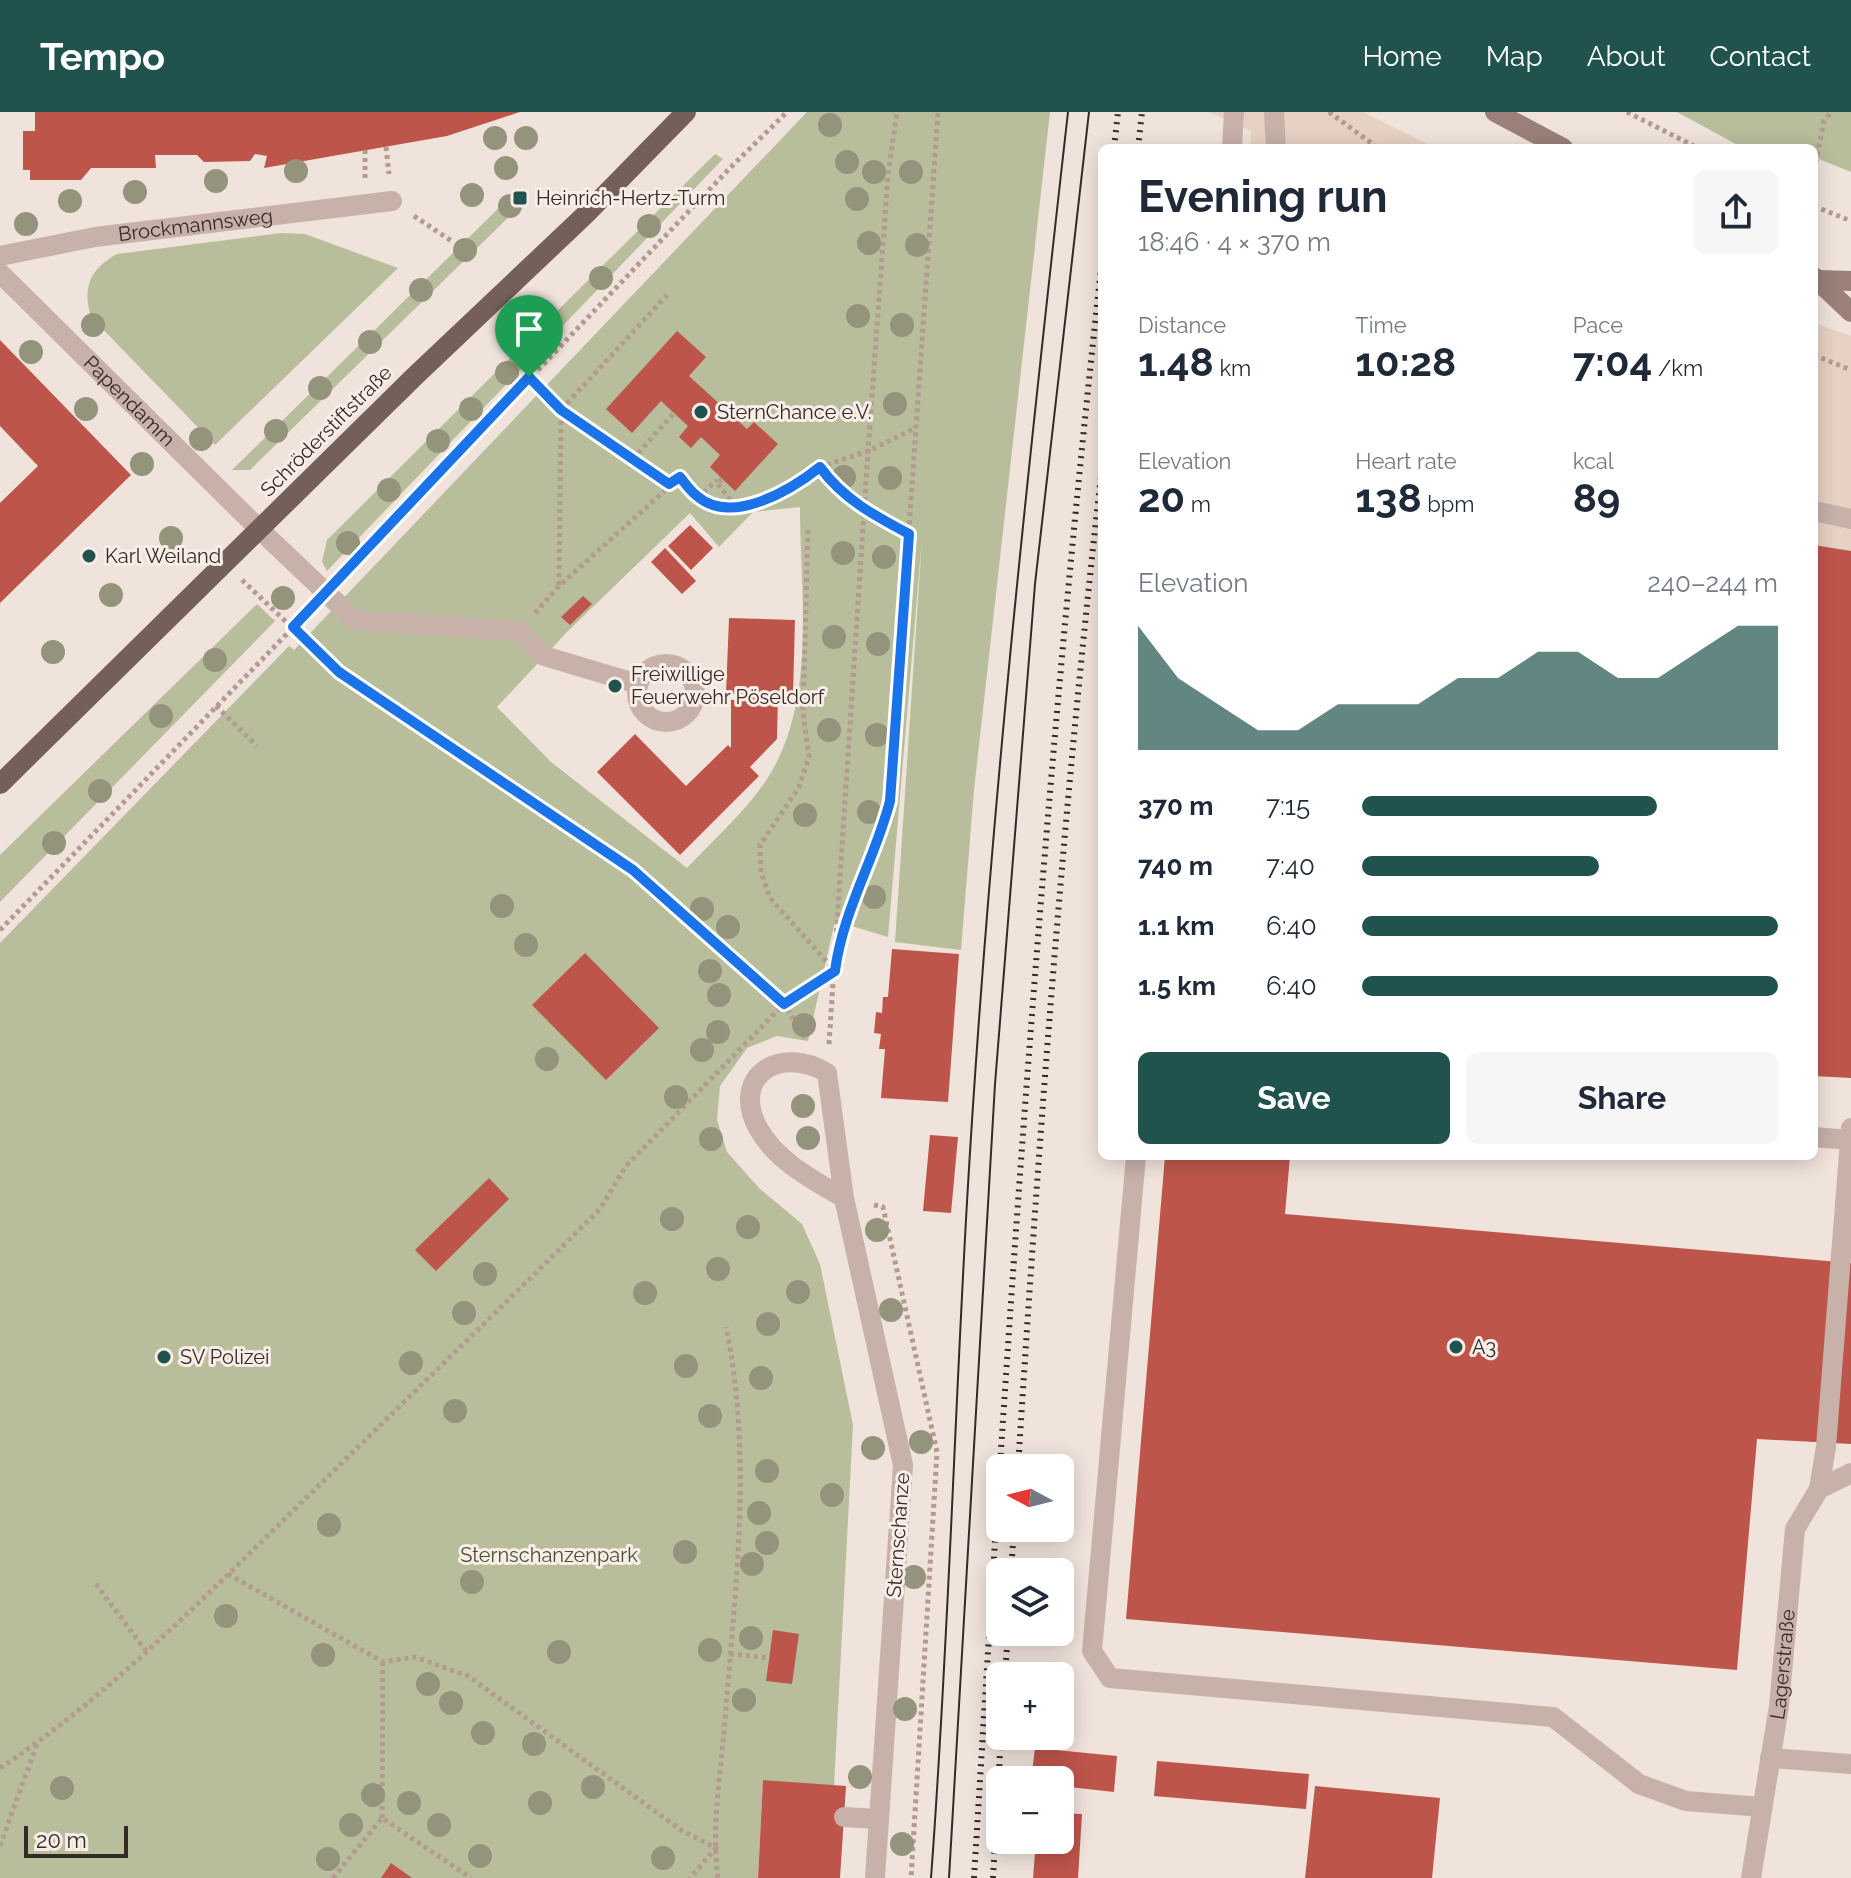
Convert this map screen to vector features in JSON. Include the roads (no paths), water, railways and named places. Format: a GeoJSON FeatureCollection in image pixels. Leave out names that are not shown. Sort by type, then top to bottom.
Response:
{"type":"FeatureCollection","features":[{"type":"Feature","properties":{"kind":"main road","name":"Schröderstiftstraße"},"geometry":{"type":"LineString","coordinates":[[0,784],[415,376],[586,214],[686,112]]}},
{"type":"Feature","properties":{"kind":"main road"},"geometry":{"type":"LineString","coordinates":[[1495,112],[1555,144]]}},
{"type":"Feature","properties":{"kind":"main road"},"geometry":{"type":"LineString","coordinates":[[1818,278],[1851,281]]}},
{"type":"Feature","properties":{"kind":"main road"},"geometry":{"type":"LineString","coordinates":[[1818,280],[1851,312]]}},
{"type":"Feature","properties":{"kind":"street"},"geometry":{"type":"LineString","coordinates":[[1232,144],[1234,112]]}},
{"type":"Feature","properties":{"kind":"street"},"geometry":{"type":"LineString","coordinates":[[1274,112],[1276,144]]}},
{"type":"Feature","properties":{"kind":"street","name":"Brockmannsweg"},"geometry":{"type":"LineString","coordinates":[[0,256],[95,237],[392,201]]}},
{"type":"Feature","properties":{"kind":"street","name":"Papendamm"},"geometry":{"type":"LineString","coordinates":[[0,273],[355,620],[519,631],[544,656],[638,684]]}},
{"type":"Feature","properties":{"kind":"street"},"geometry":{"type":"LineString","coordinates":[[1818,512],[1851,519]]}},
{"type":"Feature","properties":{"kind":"street","name":"Sternschanze"},"geometry":{"type":"LineString","coordinates":[[844,1198],[788,1162],[758,1128],[751,1108],[753,1086],[763,1071],[776,1063],[797,1059],[827,1073],[844,1198],[903,1465],[875,1878]]}},
{"type":"Feature","properties":{"kind":"street"},"geometry":{"type":"LineString","coordinates":[[1819,1489],[1826,1447],[1851,1128]]}},
{"type":"Feature","properties":{"kind":"street"},"geometry":{"type":"LineString","coordinates":[[1818,1137],[1850,1140]]}},
{"type":"Feature","properties":{"kind":"street"},"geometry":{"type":"LineString","coordinates":[[1136,1160],[1092,1651],[1110,1678],[1553,1717],[1639,1784],[1686,1801],[1762,1807]]}},
{"type":"Feature","properties":{"kind":"street"},"geometry":{"type":"LineString","coordinates":[[1819,1489],[1851,1473]]}},
{"type":"Feature","properties":{"kind":"street","name":"Lagerstraße"},"geometry":{"type":"LineString","coordinates":[[1751,1878],[1779,1706],[1795,1529],[1819,1489]]}},
{"type":"Feature","properties":{"kind":"street"},"geometry":{"type":"LineString","coordinates":[[1770,1758],[1851,1764]]}},
{"type":"Feature","properties":{"kind":"street"},"geometry":{"type":"LineString","coordinates":[[844,1817],[879,1819]]}},
{"type":"Feature","properties":{"kind":"tram line"},"geometry":{"type":"LineString","coordinates":[[931,1878],[967,1202],[986,929],[1024,520],[1068,112]]}},
{"type":"Feature","properties":{"kind":"tram line"},"geometry":{"type":"LineString","coordinates":[[949,1878],[995,1084],[1035,584],[1089,112]]}},
{"type":"Feature","properties":{"kind":"railway"},"geometry":{"type":"LineString","coordinates":[[1114,144],[1118,112]]}},
{"type":"Feature","properties":{"kind":"railway"},"geometry":{"type":"LineString","coordinates":[[1138,144],[1142,112]]}},
{"type":"Feature","properties":{"kind":"railway"},"geometry":{"type":"LineString","coordinates":[[974,1878],[1028,1068],[1061,664],[1098,298]]}},
{"type":"Feature","properties":{"kind":"railway"},"geometry":{"type":"LineString","coordinates":[[1019,1454],[1054,967],[1098,505]]}},
{"type":"Feature","properties":{"kind":"railway"},"geometry":{"type":"LineString","coordinates":[[1012,1558],[1013,1542]]}},
{"type":"Feature","properties":{"kind":"railway"},"geometry":{"type":"LineString","coordinates":[[1006,1662],[1007,1646]]}},
{"type":"Feature","properties":{"kind":"railway"},"geometry":{"type":"LineString","coordinates":[[993,1878],[1000,1750]]}},
{"type":"Feature","properties":{"kind":"place","name":"Heinrich-Hertz-Turm"},"geometry":{"type":"Point","coordinates":[520,198]}},
{"type":"Feature","properties":{"kind":"place","name":"SternChance e.V."},"geometry":{"type":"Point","coordinates":[701,412]}},
{"type":"Feature","properties":{"kind":"place","name":"Karl Weiland"},"geometry":{"type":"Point","coordinates":[89,556]}},
{"type":"Feature","properties":{"kind":"place","name":"Freiwillige Feuerwehr Pöseldorf"},"geometry":{"type":"Point","coordinates":[615,686]}},
{"type":"Feature","properties":{"kind":"place","name":"A3"},"geometry":{"type":"Point","coordinates":[1456,1347]}},
{"type":"Feature","properties":{"kind":"place","name":"SV Polizei"},"geometry":{"type":"Point","coordinates":[164,1357]}},
{"type":"Feature","properties":{"kind":"park label","name":"Sternschanzenpark"},"geometry":{"type":"Point","coordinates":[549,1555]}}]}
